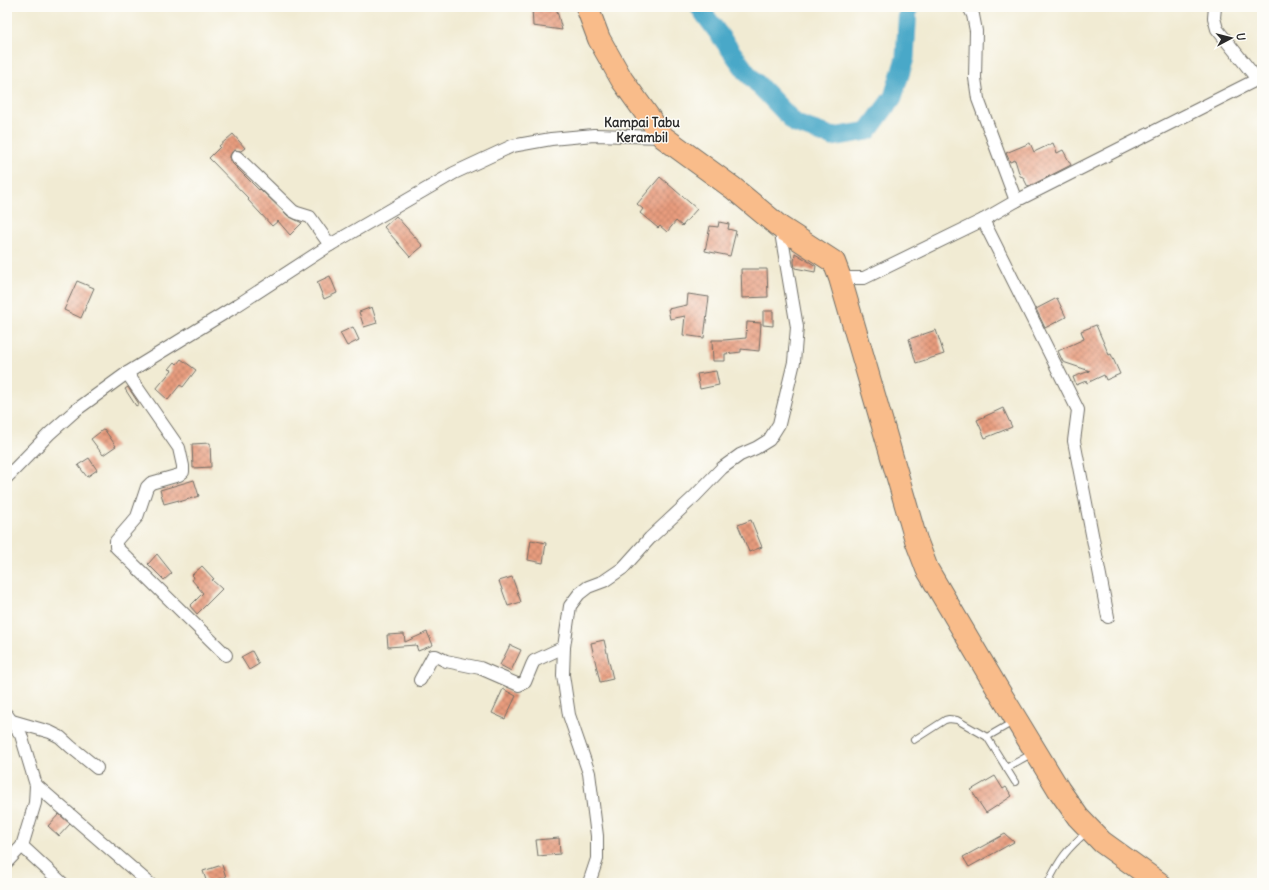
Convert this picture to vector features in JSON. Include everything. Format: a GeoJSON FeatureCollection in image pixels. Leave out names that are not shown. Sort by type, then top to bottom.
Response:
{"type":"FeatureCollection","features":[{"type":"Feature","properties":{"kind":"highway"},"geometry":{"type":"LineString","coordinates":[[587,7],[599,39],[622,80],[663,137],[733,188],[780,227],[834,262],[840,278],[916,540],[927,569],[1016,720],[1059,790],[1078,817],[1089,830],[1118,854],[1159,883]]}},
{"type":"Feature","properties":{"kind":"street"},"geometry":{"type":"LineString","coordinates":[[969,7],[973,15],[976,31],[975,78],[978,99],[1016,201]]}},
{"type":"Feature","properties":{"kind":"street"},"geometry":{"type":"LineString","coordinates":[[840,278],[864,278],[983,220],[1016,201],[1260,78],[1217,29],[1214,18],[1215,7]]}},
{"type":"Feature","properties":{"kind":"street"},"geometry":{"type":"LineString","coordinates":[[7,477],[49,434],[76,410],[127,373],[236,306],[330,245],[454,173],[512,146],[594,135],[663,137]]}},
{"type":"Feature","properties":{"kind":"street"},"geometry":{"type":"LineString","coordinates":[[237,157],[294,211],[310,217],[330,245]]}},
{"type":"Feature","properties":{"kind":"street"},"geometry":{"type":"LineString","coordinates":[[983,220],[1078,410],[1074,441],[1108,617]]}},
{"type":"Feature","properties":{"kind":"street"},"geometry":{"type":"LineString","coordinates":[[589,883],[597,859],[597,836],[588,773],[567,708],[563,675],[564,647],[570,606],[579,594],[588,587],[604,581],[622,568],[654,534],[695,496],[722,468],[740,455],[769,440],[780,424],[794,362],[797,327],[780,227]]}},
{"type":"Feature","properties":{"kind":"street"},"geometry":{"type":"LineString","coordinates":[[127,373],[179,448],[183,472],[179,475],[151,483],[147,487],[137,517],[116,541],[116,547],[226,655]]}},
{"type":"Feature","properties":{"kind":"street"},"geometry":{"type":"LineString","coordinates":[[420,680],[433,656],[436,656],[446,661],[480,668],[516,684],[523,684],[534,661],[564,647]]}},
{"type":"Feature","properties":{"kind":"street"},"geometry":{"type":"LineString","coordinates":[[10,718],[60,737],[97,768]]}},
{"type":"Feature","properties":{"kind":"street"},"geometry":{"type":"LineString","coordinates":[[7,862],[22,846],[35,803],[36,784],[21,735],[10,718]]}},
{"type":"Feature","properties":{"kind":"street"},"geometry":{"type":"LineString","coordinates":[[36,784],[149,883]]}},
{"type":"Feature","properties":{"kind":"street"},"geometry":{"type":"LineString","coordinates":[[22,846],[62,883]]}},
{"type":"Feature","properties":{"kind":"lane"},"geometry":{"type":"LineString","coordinates":[[914,740],[949,719],[957,720],[987,737],[1015,782]]}},
{"type":"Feature","properties":{"kind":"lane"},"geometry":{"type":"LineString","coordinates":[[987,737],[1016,720]]}},
{"type":"Feature","properties":{"kind":"lane"},"geometry":{"type":"LineString","coordinates":[[1006,768],[1036,752]]}},
{"type":"Feature","properties":{"kind":"lane"},"geometry":{"type":"LineString","coordinates":[[1048,883],[1064,854],[1089,830]]}},
{"type":"Feature","properties":{"kind":"building"},"geometry":{"type":"Polygon","coordinates":[[[532,7],[556,7],[562,30],[533,26],[532,7]]]}},
{"type":"Feature","properties":{"kind":"building"},"geometry":{"type":"Polygon","coordinates":[[[233,134],[245,148],[241,151],[235,150],[232,152],[230,161],[288,216],[302,223],[290,235],[278,221],[272,226],[248,200],[249,199],[209,158],[220,147],[219,146],[233,134]]]}},
{"type":"Feature","properties":{"kind":"building"},"geometry":{"type":"Polygon","coordinates":[[[1030,143],[1034,152],[1053,143],[1057,153],[1063,150],[1071,165],[1028,187],[1023,177],[1020,176],[1015,160],[1010,162],[1006,153],[1030,143]]]}},
{"type":"Feature","properties":{"kind":"building"},"geometry":{"type":"Polygon","coordinates":[[[660,177],[697,209],[682,226],[676,221],[667,232],[660,226],[658,228],[640,213],[643,209],[637,204],[660,177]]]}},
{"type":"Feature","properties":{"kind":"building"},"geometry":{"type":"Polygon","coordinates":[[[396,216],[423,246],[410,257],[384,227],[396,216]]]}},
{"type":"Feature","properties":{"kind":"building"},"geometry":{"type":"Polygon","coordinates":[[[719,222],[729,224],[728,229],[736,231],[730,256],[705,251],[710,226],[718,227],[719,222]]]}},
{"type":"Feature","properties":{"kind":"building"},"geometry":{"type":"Polygon","coordinates":[[[795,253],[816,266],[815,272],[795,268],[795,253]]]}},
{"type":"Feature","properties":{"kind":"building"},"geometry":{"type":"Polygon","coordinates":[[[741,269],[767,269],[768,297],[742,298],[741,269]]]}},
{"type":"Feature","properties":{"kind":"building"},"geometry":{"type":"Polygon","coordinates":[[[330,276],[337,293],[324,299],[317,282],[330,276]]]}},
{"type":"Feature","properties":{"kind":"building"},"geometry":{"type":"Polygon","coordinates":[[[77,281],[94,288],[81,318],[64,310],[77,281]]]}},
{"type":"Feature","properties":{"kind":"building"},"geometry":{"type":"Polygon","coordinates":[[[688,294],[709,297],[704,338],[683,335],[685,316],[670,319],[668,309],[687,305],[688,294]]]}},
{"type":"Feature","properties":{"kind":"building"},"geometry":{"type":"Polygon","coordinates":[[[1057,298],[1066,317],[1045,328],[1036,309],[1057,298]]]}},
{"type":"Feature","properties":{"kind":"building"},"geometry":{"type":"Polygon","coordinates":[[[372,307],[377,323],[364,327],[359,312],[372,307]]]}},
{"type":"Feature","properties":{"kind":"building"},"geometry":{"type":"Polygon","coordinates":[[[763,311],[773,311],[773,326],[763,325],[763,311]]]}},
{"type":"Feature","properties":{"kind":"building"},"geometry":{"type":"Polygon","coordinates":[[[747,322],[761,323],[759,351],[741,349],[741,352],[725,354],[725,361],[713,361],[712,340],[746,338],[747,322]]]}},
{"type":"Feature","properties":{"kind":"building"},"geometry":{"type":"Polygon","coordinates":[[[1096,325],[1109,355],[1111,354],[1120,374],[1106,380],[1104,375],[1087,383],[1086,381],[1076,385],[1073,377],[1090,371],[1063,362],[1058,351],[1084,339],[1081,331],[1096,325]]]}},
{"type":"Feature","properties":{"kind":"building"},"geometry":{"type":"Polygon","coordinates":[[[353,327],[359,340],[347,346],[340,333],[353,327]]]}},
{"type":"Feature","properties":{"kind":"building"},"geometry":{"type":"Polygon","coordinates":[[[936,330],[944,354],[916,363],[909,339],[936,330]]]}},
{"type":"Feature","properties":{"kind":"building"},"geometry":{"type":"Polygon","coordinates":[[[181,359],[196,370],[183,387],[180,385],[168,400],[156,389],[172,370],[169,369],[175,362],[177,364],[181,359]]]}},
{"type":"Feature","properties":{"kind":"building"},"geometry":{"type":"Polygon","coordinates":[[[716,371],[719,385],[700,389],[697,374],[716,371]]]}},
{"type":"Feature","properties":{"kind":"building"},"geometry":{"type":"Polygon","coordinates":[[[128,387],[139,404],[136,406],[125,389],[128,387]]]}},
{"type":"Feature","properties":{"kind":"building"},"geometry":{"type":"Polygon","coordinates":[[[1003,408],[1012,427],[985,438],[977,420],[1003,408]]]}},
{"type":"Feature","properties":{"kind":"building"},"geometry":{"type":"Polygon","coordinates":[[[104,429],[116,446],[103,455],[91,439],[104,429]]]}},
{"type":"Feature","properties":{"kind":"building"},"geometry":{"type":"Polygon","coordinates":[[[210,443],[211,467],[193,468],[192,444],[210,443]]]}},
{"type":"Feature","properties":{"kind":"building"},"geometry":{"type":"Polygon","coordinates":[[[89,458],[97,470],[87,477],[78,465],[89,458]]]}},
{"type":"Feature","properties":{"kind":"building"},"geometry":{"type":"Polygon","coordinates":[[[194,480],[199,496],[179,502],[179,500],[164,504],[160,490],[194,480]]]}},
{"type":"Feature","properties":{"kind":"building"},"geometry":{"type":"Polygon","coordinates":[[[751,520],[762,547],[749,552],[738,525],[751,520]]]}},
{"type":"Feature","properties":{"kind":"building"},"geometry":{"type":"Polygon","coordinates":[[[531,540],[546,543],[543,563],[528,560],[531,540]]]}},
{"type":"Feature","properties":{"kind":"building"},"geometry":{"type":"Polygon","coordinates":[[[157,554],[172,573],[164,580],[148,564],[157,554]]]}},
{"type":"Feature","properties":{"kind":"building"},"geometry":{"type":"Polygon","coordinates":[[[202,566],[214,579],[212,580],[222,589],[197,614],[190,606],[203,593],[192,580],[194,577],[192,575],[202,566]]]}},
{"type":"Feature","properties":{"kind":"building"},"geometry":{"type":"Polygon","coordinates":[[[512,577],[521,602],[508,606],[499,581],[512,577]]]}},
{"type":"Feature","properties":{"kind":"building"},"geometry":{"type":"Polygon","coordinates":[[[427,632],[433,645],[418,651],[416,645],[388,647],[387,635],[404,634],[405,642],[427,632]]]}},
{"type":"Feature","properties":{"kind":"building"},"geometry":{"type":"Polygon","coordinates":[[[604,640],[613,679],[600,682],[591,643],[604,640]]]}},
{"type":"Feature","properties":{"kind":"building"},"geometry":{"type":"Polygon","coordinates":[[[510,645],[521,650],[511,671],[500,665],[510,645]]]}},
{"type":"Feature","properties":{"kind":"building"},"geometry":{"type":"Polygon","coordinates":[[[252,651],[259,664],[249,670],[241,657],[252,651]]]}},
{"type":"Feature","properties":{"kind":"building"},"geometry":{"type":"Polygon","coordinates":[[[503,689],[516,696],[505,719],[492,713],[503,689]]]}},
{"type":"Feature","properties":{"kind":"building"},"geometry":{"type":"Polygon","coordinates":[[[995,776],[1003,789],[1006,787],[1012,796],[986,813],[971,790],[995,776]]]}},
{"type":"Feature","properties":{"kind":"building"},"geometry":{"type":"Polygon","coordinates":[[[59,814],[70,824],[59,836],[48,826],[59,814]]]}},
{"type":"Feature","properties":{"kind":"building"},"geometry":{"type":"Polygon","coordinates":[[[1005,834],[1014,842],[969,867],[963,857],[1005,834]]]}},
{"type":"Feature","properties":{"kind":"building"},"geometry":{"type":"Polygon","coordinates":[[[559,838],[560,854],[538,856],[536,840],[559,838]]]}},
{"type":"Feature","properties":{"kind":"building"},"geometry":{"type":"Polygon","coordinates":[[[222,865],[226,877],[207,883],[203,871],[222,865]]]}},
{"type":"Feature","properties":{"kind":"waterway"},"geometry":{"type":"LineString","coordinates":[[699,7],[748,74],[796,124],[833,137],[868,131],[893,97],[905,58],[908,7]]}},
{"type":"Feature","properties":{"kind":"district","name":"Kampai Tabu Kerambil"},"geometry":{"type":"Point","coordinates":[642,130]}}]}
